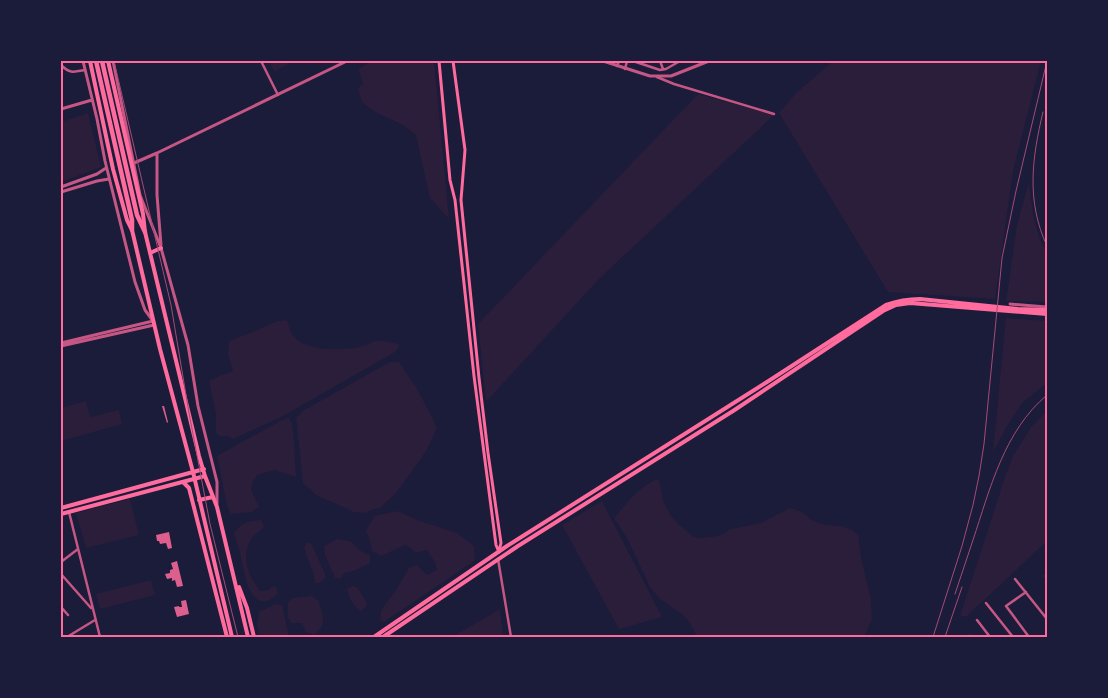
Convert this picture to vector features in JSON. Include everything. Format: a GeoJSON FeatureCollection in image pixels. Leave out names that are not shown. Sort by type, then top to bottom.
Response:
{"type":"FeatureCollection","features":[{"type":"Feature","properties":{"kind":"highway"},"geometry":{"type":"LineString","coordinates":[[90,61],[114,169],[127,220],[132,230],[232,637]]}},
{"type":"Feature","properties":{"kind":"highway"},"geometry":{"type":"LineString","coordinates":[[96,61],[132,220],[132,230]]}},
{"type":"Feature","properties":{"kind":"highway"},"geometry":{"type":"LineString","coordinates":[[102,61],[137,215],[145,232]]}},
{"type":"Feature","properties":{"kind":"highway"},"geometry":{"type":"LineString","coordinates":[[108,61],[150,253],[205,476],[217,507],[234,573],[248,637]]}},
{"type":"Feature","properties":{"kind":"highway"},"geometry":{"type":"LineString","coordinates":[[150,253],[161,248]]}},
{"type":"Feature","properties":{"kind":"highway"},"geometry":{"type":"LineString","coordinates":[[374,637],[499,552],[886,305],[909,299],[1047,314]]}},
{"type":"Feature","properties":{"kind":"highway"},"geometry":{"type":"LineString","coordinates":[[383,637],[498,559],[733,411],[883,311],[896,305],[910,303],[1047,308]]}},
{"type":"Feature","properties":{"kind":"highway"},"geometry":{"type":"LineString","coordinates":[[61,508],[204,469]]}},
{"type":"Feature","properties":{"kind":"highway"},"geometry":{"type":"LineString","coordinates":[[61,514],[205,476]]}},
{"type":"Feature","properties":{"kind":"highway"},"geometry":{"type":"LineString","coordinates":[[183,482],[189,488],[227,637]]}},
{"type":"Feature","properties":{"kind":"highway"},"geometry":{"type":"LineString","coordinates":[[199,500],[213,497]]}},
{"type":"Feature","properties":{"kind":"highway"},"geometry":{"type":"LineString","coordinates":[[234,573],[247,608],[254,637]]}},
{"type":"Feature","properties":{"kind":"main road"},"geometry":{"type":"LineString","coordinates":[[439,61],[450,180],[455,200],[474,376],[496,544],[499,552]]}},
{"type":"Feature","properties":{"kind":"main road"},"geometry":{"type":"LineString","coordinates":[[453,61],[465,150],[461,200],[479,378],[502,542],[499,552]]}},
{"type":"Feature","properties":{"kind":"main road"},"geometry":{"type":"LineString","coordinates":[[494,528],[499,527]]}},
{"type":"Feature","properties":{"kind":"street"},"geometry":{"type":"LineString","coordinates":[[61,344],[154,323],[145,310],[135,282],[83,61]]}},
{"type":"Feature","properties":{"kind":"street"},"geometry":{"type":"LineString","coordinates":[[113,61],[140,194],[161,248],[188,345],[200,416],[217,482],[217,507]]}},
{"type":"Feature","properties":{"kind":"street"},"geometry":{"type":"LineString","coordinates":[[261,61],[278,94]]}},
{"type":"Feature","properties":{"kind":"street"},"geometry":{"type":"LineString","coordinates":[[134,163],[347,61]]}},
{"type":"Feature","properties":{"kind":"street"},"geometry":{"type":"LineString","coordinates":[[603,61],[648,76],[671,76],[709,61]]}},
{"type":"Feature","properties":{"kind":"street"},"geometry":{"type":"LineString","coordinates":[[617,66],[619,61]]}},
{"type":"Feature","properties":{"kind":"street"},"geometry":{"type":"LineString","coordinates":[[625,68],[627,61]]}},
{"type":"Feature","properties":{"kind":"street"},"geometry":{"type":"LineString","coordinates":[[660,61],[663,69]]}},
{"type":"Feature","properties":{"kind":"street"},"geometry":{"type":"LineString","coordinates":[[637,62],[663,69],[680,61]]}},
{"type":"Feature","properties":{"kind":"street"},"geometry":{"type":"LineString","coordinates":[[61,66],[66,71],[85,70]]}},
{"type":"Feature","properties":{"kind":"street"},"geometry":{"type":"LineString","coordinates":[[656,76],[674,84],[774,114]]}},
{"type":"Feature","properties":{"kind":"street"},"geometry":{"type":"LineString","coordinates":[[61,109],[92,100]]}},
{"type":"Feature","properties":{"kind":"street"},"geometry":{"type":"LineString","coordinates":[[157,153],[157,195],[161,248]]}},
{"type":"Feature","properties":{"kind":"street"},"geometry":{"type":"LineString","coordinates":[[61,187],[97,174],[107,168]]}},
{"type":"Feature","properties":{"kind":"street"},"geometry":{"type":"LineString","coordinates":[[61,192],[109,178]]}},
{"type":"Feature","properties":{"kind":"street"},"geometry":{"type":"LineString","coordinates":[[1010,304],[1047,308]]}},
{"type":"Feature","properties":{"kind":"street"},"geometry":{"type":"LineString","coordinates":[[69,512],[100,637]]}},
{"type":"Feature","properties":{"kind":"street"},"geometry":{"type":"LineString","coordinates":[[61,562],[78,549]]}},
{"type":"Feature","properties":{"kind":"street"},"geometry":{"type":"LineString","coordinates":[[498,559],[511,637]]}},
{"type":"Feature","properties":{"kind":"street"},"geometry":{"type":"LineString","coordinates":[[61,574],[93,610]]}},
{"type":"Feature","properties":{"kind":"street"},"geometry":{"type":"LineString","coordinates":[[1015,579],[1047,619]]}},
{"type":"Feature","properties":{"kind":"street"},"geometry":{"type":"LineString","coordinates":[[1026,592],[1006,606],[1029,637]]}},
{"type":"Feature","properties":{"kind":"street"},"geometry":{"type":"LineString","coordinates":[[986,603],[1013,637]]}},
{"type":"Feature","properties":{"kind":"street"},"geometry":{"type":"LineString","coordinates":[[61,607],[68,615]]}},
{"type":"Feature","properties":{"kind":"street"},"geometry":{"type":"LineString","coordinates":[[67,637],[96,620]]}},
{"type":"Feature","properties":{"kind":"street"},"geometry":{"type":"LineString","coordinates":[[977,620],[990,637]]}},
{"type":"Feature","properties":{"kind":"shaded area"},"geometry":{"type":"Polygon","coordinates":[[[269,61],[294,61],[274,72],[269,61]]]}},
{"type":"Feature","properties":{"kind":"shaded area"},"geometry":{"type":"Polygon","coordinates":[[[372,61],[434,61],[449,219],[430,198],[416,135],[403,125],[375,112],[362,102],[358,89],[363,83],[358,69],[372,61]]]}},
{"type":"Feature","properties":{"kind":"shaded area"},"geometry":{"type":"Polygon","coordinates":[[[833,61],[1041,61],[1013,171],[995,299],[888,292],[779,113],[795,94],[833,61]]]}},
{"type":"Feature","properties":{"kind":"shaded area"},"geometry":{"type":"Polygon","coordinates":[[[698,94],[774,115],[598,280],[486,402],[478,324],[698,94]]]}},
{"type":"Feature","properties":{"kind":"shaded area"},"geometry":{"type":"Polygon","coordinates":[[[88,113],[101,167],[61,182],[61,122],[88,113]]]}},
{"type":"Feature","properties":{"kind":"shaded area"},"geometry":{"type":"Polygon","coordinates":[[[1029,182],[1033,215],[1039,237],[1047,254],[1047,302],[1006,301],[1017,225],[1029,182]]]}},
{"type":"Feature","properties":{"kind":"shaded area"},"geometry":{"type":"Polygon","coordinates":[[[1006,318],[1047,321],[1047,383],[1022,403],[993,452],[1006,318]]]}},
{"type":"Feature","properties":{"kind":"shaded area"},"geometry":{"type":"Polygon","coordinates":[[[287,320],[295,338],[301,343],[318,348],[346,349],[380,341],[400,345],[395,352],[281,417],[233,439],[228,436],[220,436],[216,433],[216,415],[209,381],[233,371],[228,354],[229,341],[278,321],[287,320]]]}},
{"type":"Feature","properties":{"kind":"shaded area"},"geometry":{"type":"Polygon","coordinates":[[[390,362],[399,362],[416,387],[433,419],[436,430],[427,450],[396,493],[380,508],[367,513],[354,512],[316,495],[303,483],[296,418],[304,410],[390,362]]]}},
{"type":"Feature","properties":{"kind":"shaded area"},"geometry":{"type":"Polygon","coordinates":[[[86,401],[90,417],[119,410],[122,424],[61,441],[61,408],[86,401]]]}},
{"type":"Feature","properties":{"kind":"shaded area"},"geometry":{"type":"Polygon","coordinates":[[[1047,411],[1047,541],[967,616],[960,616],[1013,456],[1031,427],[1047,411]]]}},
{"type":"Feature","properties":{"kind":"shaded area"},"geometry":{"type":"Polygon","coordinates":[[[288,418],[292,423],[296,477],[275,470],[257,475],[251,489],[259,507],[252,512],[231,514],[227,506],[217,456],[288,418]]]}},
{"type":"Feature","properties":{"kind":"shaded area"},"geometry":{"type":"Polygon","coordinates":[[[657,479],[669,513],[678,524],[694,537],[718,536],[731,529],[761,523],[790,508],[802,512],[813,521],[852,530],[858,535],[871,600],[872,619],[864,637],[697,637],[690,623],[683,615],[660,599],[650,587],[627,538],[614,518],[639,491],[657,479]]]}},
{"type":"Feature","properties":{"kind":"shaded area"},"geometry":{"type":"Polygon","coordinates":[[[130,499],[139,535],[86,548],[76,513],[130,499]]]}},
{"type":"Feature","properties":{"kind":"shaded area"},"geometry":{"type":"Polygon","coordinates":[[[602,501],[662,617],[619,629],[562,525],[602,501]]]}},
{"type":"Feature","properties":{"kind":"shaded area"},"geometry":{"type":"Polygon","coordinates":[[[398,511],[417,520],[457,533],[474,546],[475,558],[474,561],[384,622],[380,620],[381,610],[409,568],[417,565],[427,575],[437,570],[427,550],[415,553],[405,545],[381,556],[372,551],[366,531],[374,516],[398,511]]]}},
{"type":"Feature","properties":{"kind":"shaded area"},"geometry":{"type":"Polygon","coordinates":[[[261,520],[264,527],[253,537],[248,545],[247,565],[260,591],[266,591],[274,586],[278,594],[268,600],[261,601],[250,590],[246,580],[234,533],[245,523],[261,520]]]}},
{"type":"Feature","properties":{"kind":"shaded area"},"geometry":{"type":"Polygon","coordinates":[[[337,539],[350,541],[361,551],[370,555],[370,563],[354,571],[344,573],[341,578],[335,578],[325,555],[324,546],[337,539]]]}},
{"type":"Feature","properties":{"kind":"shaded area"},"geometry":{"type":"Polygon","coordinates":[[[307,543],[311,543],[325,574],[325,578],[319,583],[315,583],[305,551],[304,547],[307,543]]]}},
{"type":"Feature","properties":{"kind":"shaded area"},"geometry":{"type":"Polygon","coordinates":[[[151,580],[155,595],[100,609],[96,594],[151,580]]]}},
{"type":"Feature","properties":{"kind":"shaded area"},"geometry":{"type":"Polygon","coordinates":[[[352,586],[357,587],[367,603],[366,607],[360,611],[353,604],[347,589],[352,586]]]}},
{"type":"Feature","properties":{"kind":"shaded area"},"geometry":{"type":"Polygon","coordinates":[[[312,596],[319,601],[323,620],[322,627],[314,635],[306,632],[302,623],[291,623],[288,618],[288,602],[293,598],[312,596]]]}},
{"type":"Feature","properties":{"kind":"shaded area"},"geometry":{"type":"Polygon","coordinates":[[[275,604],[282,605],[289,637],[260,637],[257,624],[259,612],[275,604]]]}},
{"type":"Feature","properties":{"kind":"shaded area"},"geometry":{"type":"Polygon","coordinates":[[[500,609],[503,637],[452,637],[500,609]]]}},
{"type":"Feature","properties":{"kind":"building"},"geometry":{"type":"Polygon","coordinates":[[[162,406],[164,406],[167,423],[162,406]]]}},
{"type":"Feature","properties":{"kind":"building"},"geometry":{"type":"Polygon","coordinates":[[[169,532],[172,548],[168,549],[166,543],[160,544],[157,541],[156,535],[169,532]]]}},
{"type":"Feature","properties":{"kind":"building"},"geometry":{"type":"Polygon","coordinates":[[[177,561],[183,586],[177,587],[175,580],[172,581],[172,578],[167,579],[165,574],[170,573],[170,570],[173,569],[171,563],[177,561]]]}},
{"type":"Feature","properties":{"kind":"building"},"geometry":{"type":"Polygon","coordinates":[[[186,600],[189,614],[177,617],[174,607],[182,607],[181,601],[186,600]]]}},
{"type":"Feature","properties":{"kind":"railway"},"geometry":{"type":"LineString","coordinates":[[114,61],[171,305],[210,524],[238,637]]}},
{"type":"Feature","properties":{"kind":"railway"},"geometry":{"type":"LineString","coordinates":[[933,637],[962,546],[979,476],[984,444],[1002,258],[1047,61]]}},
{"type":"Feature","properties":{"kind":"railway"},"geometry":{"type":"LineString","coordinates":[[1043,112],[1036,146],[1033,179],[1036,213],[1047,246]]}},
{"type":"Feature","properties":{"kind":"railway"},"geometry":{"type":"LineString","coordinates":[[955,594],[1000,462],[1020,426],[1032,409],[1047,395]]}},
{"type":"Feature","properties":{"kind":"railway"},"geometry":{"type":"LineString","coordinates":[[945,637],[962,587]]}}]}
